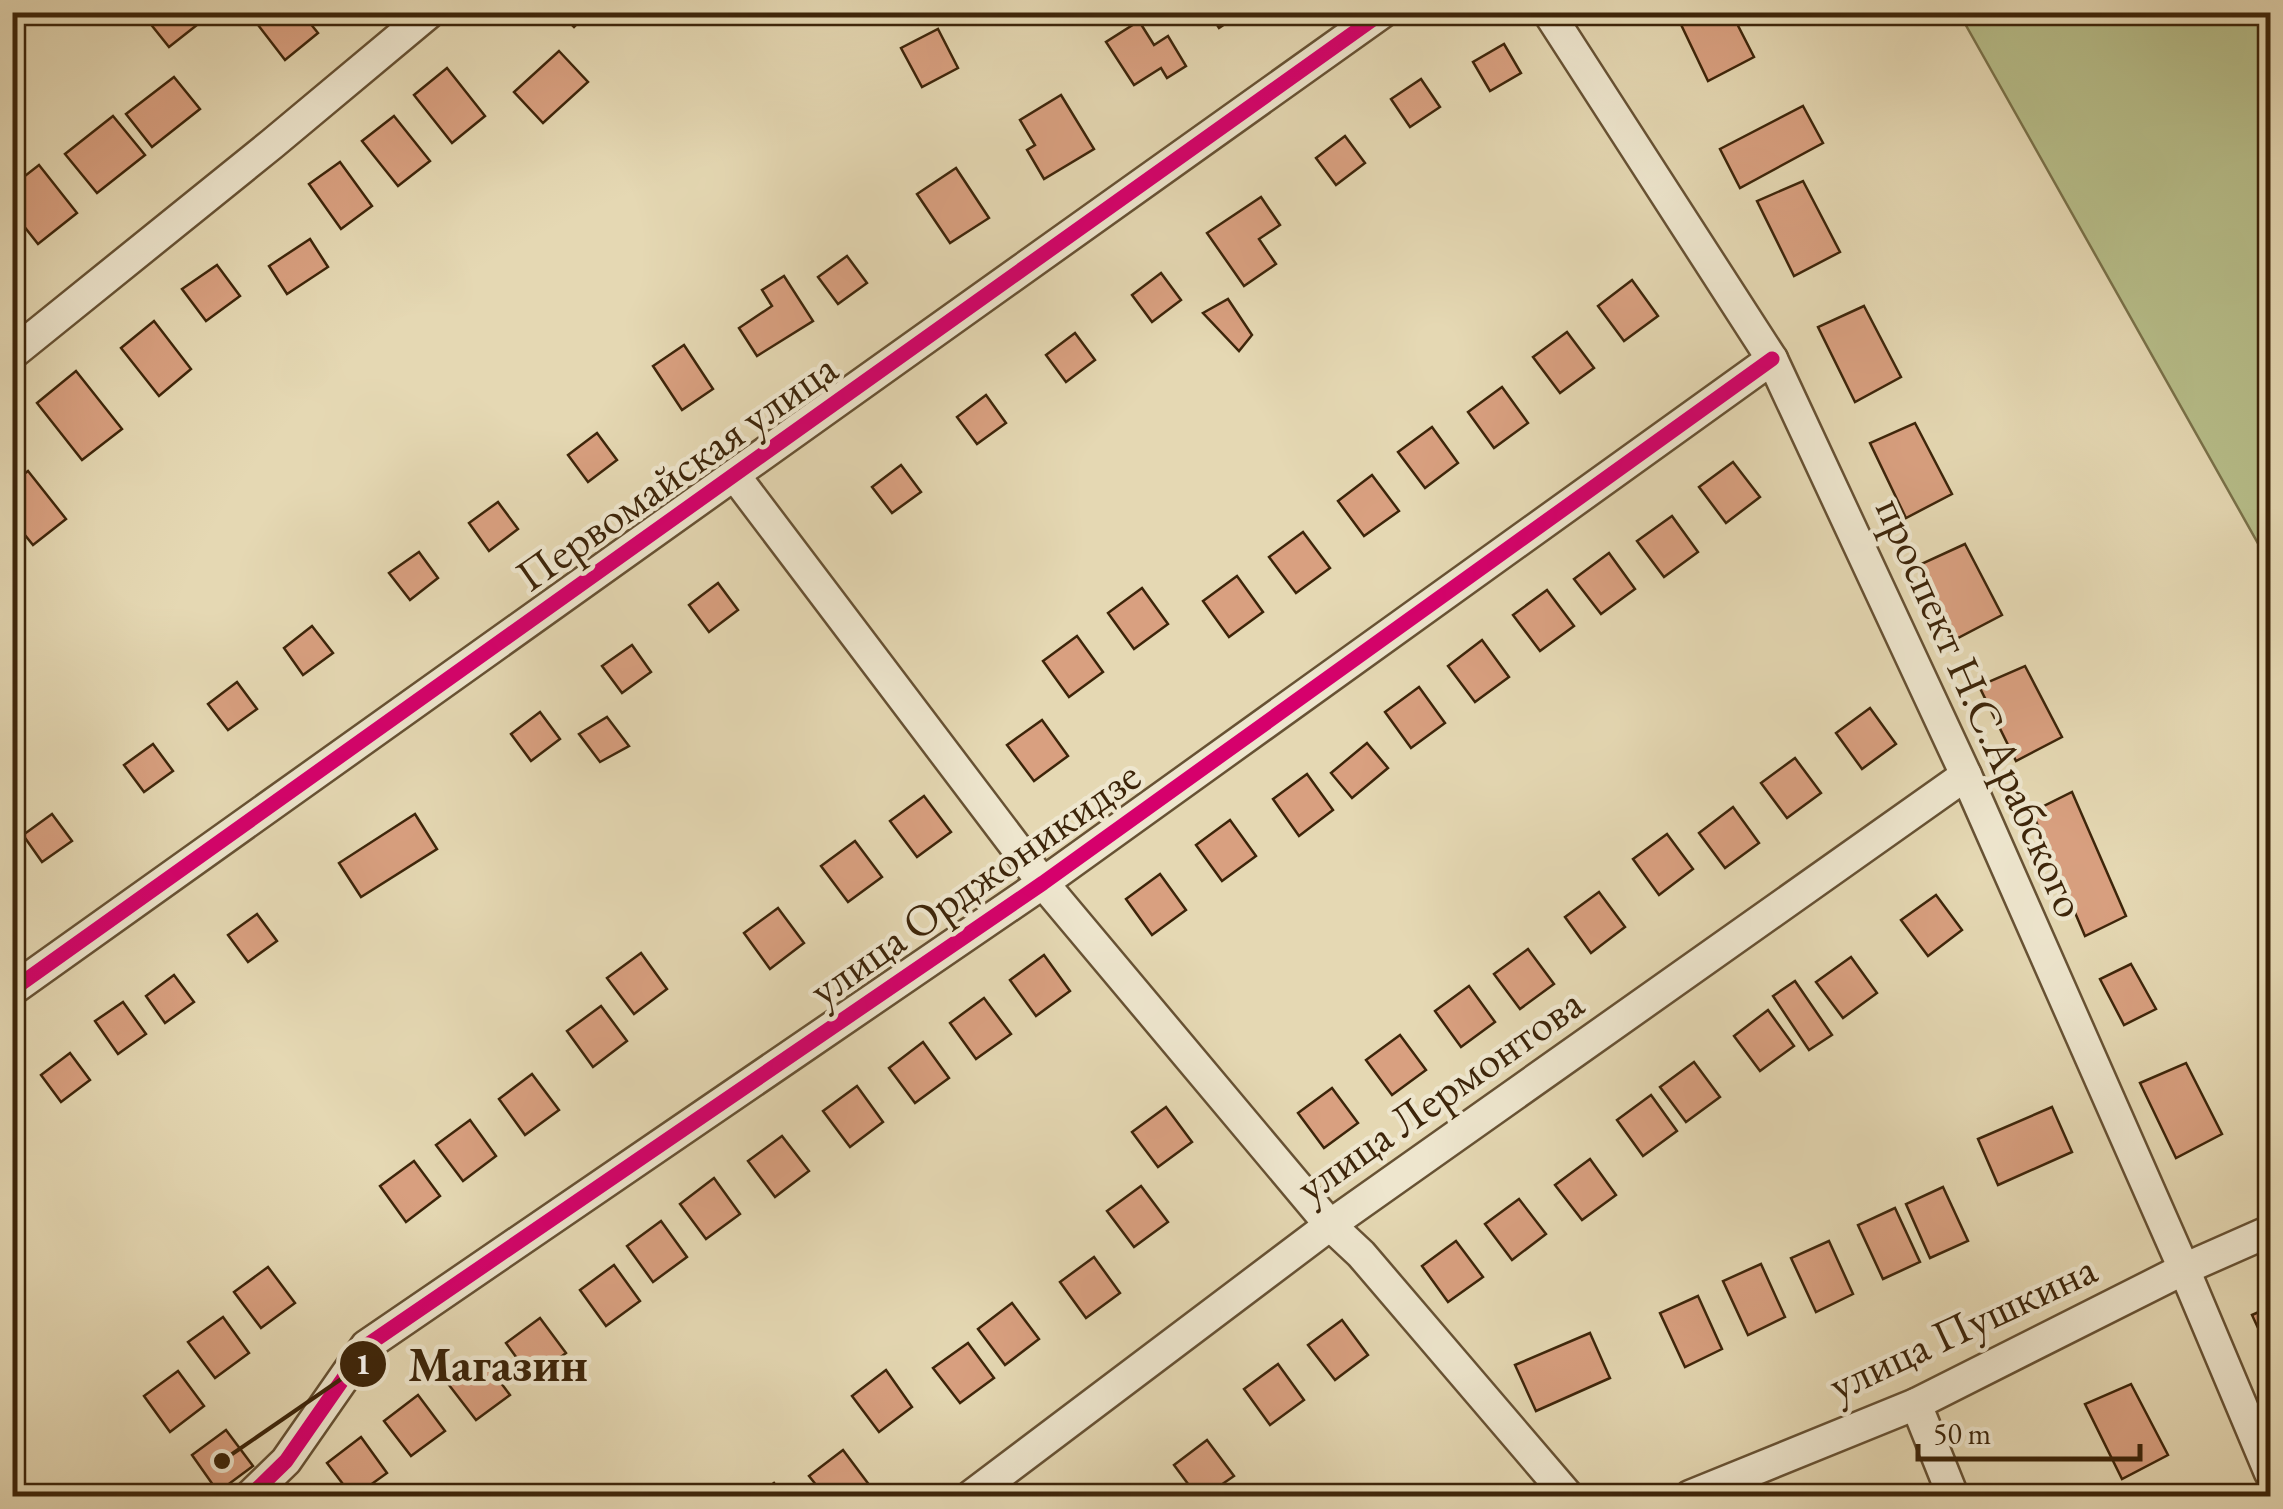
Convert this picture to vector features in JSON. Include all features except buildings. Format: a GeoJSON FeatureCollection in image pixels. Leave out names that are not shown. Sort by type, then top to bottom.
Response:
{"type":"FeatureCollection","features":[{"type":"Feature","properties":{"kind":"street"},"geometry":{"type":"LineString","coordinates":[[12,354],[430,12]]}},
{"type":"Feature","properties":{"kind":"street","name":"Первомайская улица"},"geometry":{"type":"LineString","coordinates":[[12,990],[1383,12]]}},
{"type":"Feature","properties":{"kind":"street","name":"проспект Н.С.Арабского"},"geometry":{"type":"LineString","coordinates":[[1548,12],[1772,359],[1966,775],[2270,1473]]}},
{"type":"Feature","properties":{"kind":"street","name":"улица Орджоникидзе"},"geometry":{"type":"LineString","coordinates":[[250,1496],[286,1461],[366,1346],[1043,883],[1772,359]]}},
{"type":"Feature","properties":{"kind":"street"},"geometry":{"type":"LineString","coordinates":[[734,476],[1043,883],[1330,1225],[1362,1254],[1568,1496]]}},
{"type":"Feature","properties":{"kind":"street","name":"улица Лермонтова"},"geometry":{"type":"LineString","coordinates":[[971,1496],[1330,1225],[1966,775]]}},
{"type":"Feature","properties":{"kind":"street","name":"улица Пушкина"},"geometry":{"type":"LineString","coordinates":[[1690,1496],[1916,1404],[2184,1269],[2270,1231]]}},
{"type":"Feature","properties":{"kind":"street"},"geometry":{"type":"LineString","coordinates":[[1916,1404],[1953,1496]]}},
{"type":"Feature","properties":{"kind":"green space"},"geometry":{"type":"Polygon","coordinates":[[[1959,13],[2270,13],[2270,564],[2264,554],[1959,13]]]}},
{"type":"Feature","properties":{"kind":"cycle path"},"geometry":{"type":"LineString","coordinates":[[12,990],[1383,12]]}},
{"type":"Feature","properties":{"kind":"cycle path"},"geometry":{"type":"LineString","coordinates":[[250,1496],[286,1461],[366,1346],[1043,883],[1772,359]]}},
{"type":"Feature","properties":{"kind":"place","name":"Магазин"},"geometry":{"type":"Point","coordinates":[222,1461]}}]}
